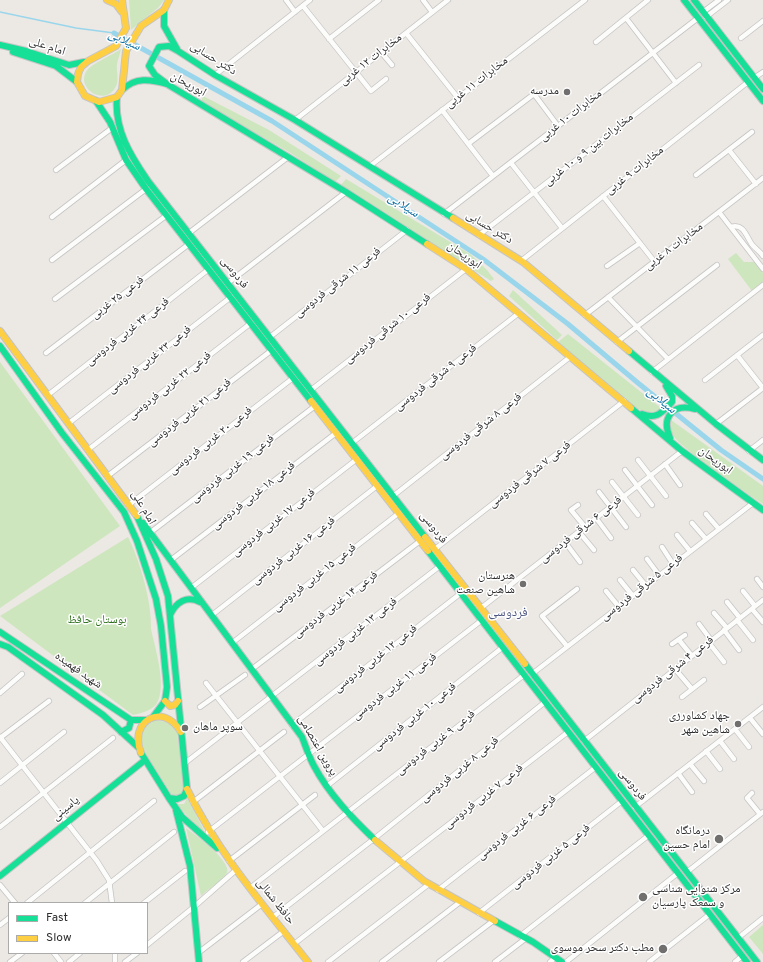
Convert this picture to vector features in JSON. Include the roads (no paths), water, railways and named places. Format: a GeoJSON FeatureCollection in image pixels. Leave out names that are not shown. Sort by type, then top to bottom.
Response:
{"type":"FeatureCollection","features":[{"type":"Feature","properties":{"kind":"main road"},"geometry":{"type":"LineString","coordinates":[[107,0],[116,4],[124,14]]}},
{"type":"Feature","properties":{"kind":"main road"},"geometry":{"type":"LineString","coordinates":[[77,82],[82,67],[88,61],[116,46],[126,28],[122,0]]}},
{"type":"Feature","properties":{"kind":"main road"},"geometry":{"type":"LineString","coordinates":[[684,0],[739,70],[763,89],[757,93]]}},
{"type":"Feature","properties":{"kind":"main road"},"geometry":{"type":"LineString","coordinates":[[694,0],[745,66],[757,93],[763,101]]}},
{"type":"Feature","properties":{"kind":"main road"},"geometry":{"type":"LineString","coordinates":[[122,90],[123,62],[126,51],[136,33],[145,23],[164,10],[170,1]]}},
{"type":"Feature","properties":{"kind":"main road"},"geometry":{"type":"LineString","coordinates":[[164,10],[163,20],[166,32],[178,51]]}},
{"type":"Feature","properties":{"kind":"main road","name":"امام علی"},"geometry":{"type":"LineString","coordinates":[[0,45],[26,51],[70,65],[78,65],[88,61]]}},
{"type":"Feature","properties":{"kind":"main road"},"geometry":{"type":"LineString","coordinates":[[167,84],[155,75],[149,66],[157,49],[165,46],[178,51]]}},
{"type":"Feature","properties":{"kind":"main road","name":"امام علی"},"geometry":{"type":"LineString","coordinates":[[0,49],[48,63],[66,72],[77,82],[85,96],[96,101]]}},
{"type":"Feature","properties":{"kind":"main road","name":"دکتر حسابی"},"geometry":{"type":"LineString","coordinates":[[178,51],[215,75],[295,120],[521,261],[652,372],[749,451],[763,460]]}},
{"type":"Feature","properties":{"kind":"main road"},"geometry":{"type":"LineString","coordinates":[[739,70],[745,66]]}},
{"type":"Feature","properties":{"kind":"main road","name":"ابوریحان"},"geometry":{"type":"LineString","coordinates":[[116,97],[126,85],[139,80],[151,80],[167,84],[407,230],[466,268],[682,451],[763,510]]}},
{"type":"Feature","properties":{"kind":"main road"},"geometry":{"type":"LineString","coordinates":[[96,101],[108,101],[116,97]]}},
{"type":"Feature","properties":{"kind":"main road","name":"فردوسی"},"geometry":{"type":"LineString","coordinates":[[116,97],[116,111],[126,142],[139,167],[270,337],[293,378],[545,702],[584,741],[757,962]]}},
{"type":"Feature","properties":{"kind":"main road","name":"فردوسی"},"geometry":{"type":"LineString","coordinates":[[96,101],[112,128],[126,160],[146,190],[272,350],[283,359],[311,390],[481,608],[532,674],[568,732],[747,962]]}},
{"type":"Feature","properties":{"kind":"main road"},"geometry":{"type":"LineString","coordinates":[[146,190],[152,185]]}},
{"type":"Feature","properties":{"kind":"main road","name":"امام علی"},"geometry":{"type":"LineString","coordinates":[[0,331],[109,475],[139,519],[156,559],[168,596],[169,618],[185,763]]}},
{"type":"Feature","properties":{"kind":"main road","name":"امام علی"},"geometry":{"type":"LineString","coordinates":[[0,346],[62,432],[124,512],[137,541],[156,600],[161,626],[167,687],[165,701]]}},
{"type":"Feature","properties":{"kind":"main road"},"geometry":{"type":"LineString","coordinates":[[637,412],[649,417],[660,415],[673,400],[662,380]]}},
{"type":"Feature","properties":{"kind":"main road"},"geometry":{"type":"LineString","coordinates":[[673,443],[665,431],[666,421],[677,408],[681,406],[688,406],[700,411]]}},
{"type":"Feature","properties":{"kind":"main road"},"geometry":{"type":"LineString","coordinates":[[62,432],[67,435],[71,434],[73,429]]}},
{"type":"Feature","properties":{"kind":"main road"},"geometry":{"type":"LineString","coordinates":[[77,451],[76,444],[79,441],[85,444]]}},
{"type":"Feature","properties":{"kind":"main road","name":"پروین اعتصامی"},"geometry":{"type":"LineString","coordinates":[[139,519],[151,532],[302,737],[314,766],[327,786],[348,811],[401,862],[429,884],[523,937],[562,962]]}},
{"type":"Feature","properties":{"kind":"main road"},"geometry":{"type":"LineString","coordinates":[[169,618],[174,607],[184,600],[196,599],[204,605]]}},
{"type":"Feature","properties":{"kind":"main road","name":"شهید فهمیده"},"geometry":{"type":"LineString","coordinates":[[0,632],[131,720]]}},
{"type":"Feature","properties":{"kind":"main road","name":"شهید فهمیده"},"geometry":{"type":"LineString","coordinates":[[0,644],[8,647],[97,711],[138,747]]}},
{"type":"Feature","properties":{"kind":"main road"},"geometry":{"type":"LineString","coordinates":[[153,717],[165,701],[170,706],[175,705],[178,701]]}},
{"type":"Feature","properties":{"kind":"main road"},"geometry":{"type":"LineString","coordinates":[[121,732],[129,728],[131,720],[146,720],[153,717],[168,718],[175,722],[181,732]]}},
{"type":"Feature","properties":{"kind":"main road"},"geometry":{"type":"LineString","coordinates":[[138,747],[137,732],[146,720]]}},
{"type":"Feature","properties":{"kind":"main road","name":"حافظ شمالی"},"geometry":{"type":"LineString","coordinates":[[138,747],[176,810],[227,858]]}},
{"type":"Feature","properties":{"kind":"main road","name":"یاسینی"},"geometry":{"type":"LineString","coordinates":[[0,876],[145,760]]}},
{"type":"Feature","properties":{"kind":"main road","name":"حافظ شمالی"},"geometry":{"type":"LineString","coordinates":[[185,763],[188,790],[208,832],[294,944],[304,961]]}},
{"type":"Feature","properties":{"kind":"main road"},"geometry":{"type":"LineString","coordinates":[[169,798],[180,798],[188,790]]}},
{"type":"Feature","properties":{"kind":"main road"},"geometry":{"type":"LineString","coordinates":[[176,810],[184,833],[194,887],[199,962]]}},
{"type":"Feature","properties":{"kind":"street"},"geometry":{"type":"LineString","coordinates":[[286,0],[295,12]]}},
{"type":"Feature","properties":{"kind":"street"},"geometry":{"type":"LineString","coordinates":[[215,75],[310,0]]}},
{"type":"Feature","properties":{"kind":"street"},"geometry":{"type":"LineString","coordinates":[[329,39],[380,0]]}},
{"type":"Feature","properties":{"kind":"street"},"geometry":{"type":"LineString","coordinates":[[423,0],[432,12]]}},
{"type":"Feature","properties":{"kind":"street","name":"مخابرات ۱۲ غربی"},"geometry":{"type":"LineString","coordinates":[[295,120],[448,0]]}},
{"type":"Feature","properties":{"kind":"street","name":"مخابرات ۱۱ غربی"},"geometry":{"type":"LineString","coordinates":[[370,166],[585,0]]}},
{"type":"Feature","properties":{"kind":"street"},"geometry":{"type":"LineString","coordinates":[[596,42],[648,0]]}},
{"type":"Feature","properties":{"kind":"street"},"geometry":{"type":"LineString","coordinates":[[705,14],[719,0]]}},
{"type":"Feature","properties":{"kind":"street"},"geometry":{"type":"LineString","coordinates":[[705,14],[728,0]]}},
{"type":"Feature","properties":{"kind":"street"},"geometry":{"type":"LineString","coordinates":[[303,6],[371,91],[386,79]]}},
{"type":"Feature","properties":{"kind":"street"},"geometry":{"type":"LineString","coordinates":[[626,18],[676,83]]}},
{"type":"Feature","properties":{"kind":"street","name":"مخابرات ۱۰ غربی"},"geometry":{"type":"LineString","coordinates":[[444,214],[698,18]]}},
{"type":"Feature","properties":{"kind":"street"},"geometry":{"type":"LineString","coordinates":[[741,38],[763,20]]}},
{"type":"Feature","properties":{"kind":"street"},"geometry":{"type":"LineString","coordinates":[[406,33],[458,98]]}},
{"type":"Feature","properties":{"kind":"street"},"geometry":{"type":"LineString","coordinates":[[381,52],[392,65]]}},
{"type":"Feature","properties":{"kind":"street","name":"مخابرات بین ۹ و ۱۰ غربی"},"geometry":{"type":"LineString","coordinates":[[480,236],[699,65]]}},
{"type":"Feature","properties":{"kind":"street","name":"مخابرات ۹ غربی"},"geometry":{"type":"LineString","coordinates":[[521,261],[763,72]]}},
{"type":"Feature","properties":{"kind":"street"},"geometry":{"type":"LineString","coordinates":[[468,144],[534,94],[558,126]]}},
{"type":"Feature","properties":{"kind":"street"},"geometry":{"type":"LineString","coordinates":[[442,110],[493,176]]}},
{"type":"Feature","properties":{"kind":"street"},"geometry":{"type":"LineString","coordinates":[[56,170],[112,128]]}},
{"type":"Feature","properties":{"kind":"street"},"geometry":{"type":"LineString","coordinates":[[696,175],[752,132]]}},
{"type":"Feature","properties":{"kind":"street"},"geometry":{"type":"LineString","coordinates":[[729,150],[756,184]]}},
{"type":"Feature","properties":{"kind":"street"},"geometry":{"type":"LineString","coordinates":[[189,233],[288,157]]}},
{"type":"Feature","properties":{"kind":"street"},"geometry":{"type":"LineString","coordinates":[[52,217],[126,160]]}},
{"type":"Feature","properties":{"kind":"street"},"geometry":{"type":"LineString","coordinates":[[511,163],[562,228]]}},
{"type":"Feature","properties":{"kind":"street","name":"مخابرات ۸ غربی"},"geometry":{"type":"LineString","coordinates":[[585,315],[763,178]]}},
{"type":"Feature","properties":{"kind":"street"},"geometry":{"type":"LineString","coordinates":[[52,260],[146,190]]}},
{"type":"Feature","properties":{"kind":"street"},"geometry":{"type":"LineString","coordinates":[[228,283],[346,192]]}},
{"type":"Feature","properties":{"kind":"street"},"geometry":{"type":"LineString","coordinates":[[603,196],[654,261]]}},
{"type":"Feature","properties":{"kind":"street"},"geometry":{"type":"LineString","coordinates":[[719,212],[761,262],[763,269]]}},
{"type":"Feature","properties":{"kind":"street"},"geometry":{"type":"LineString","coordinates":[[55,299],[167,215]]}},
{"type":"Feature","properties":{"kind":"street"},"geometry":{"type":"LineString","coordinates":[[731,227],[736,225],[740,227],[750,238],[753,246],[763,256]]}},
{"type":"Feature","properties":{"kind":"street","name":"فرعی ۱۱ شرقی فردوسی"},"geometry":{"type":"LineString","coordinates":[[270,337],[407,230]]}},
{"type":"Feature","properties":{"kind":"street"},"geometry":{"type":"LineString","coordinates":[[608,266],[640,242]]}},
{"type":"Feature","properties":{"kind":"street","name":"فرعی ۲۵ غربی"},"geometry":{"type":"LineString","coordinates":[[46,353],[189,244]]}},
{"type":"Feature","properties":{"kind":"street"},"geometry":{"type":"LineString","coordinates":[[617,342],[717,265]]}},
{"type":"Feature","properties":{"kind":"street","name":"فرعی ۱۰ شرقی فردوسی"},"geometry":{"type":"LineString","coordinates":[[311,390],[466,268]]}},
{"type":"Feature","properties":{"kind":"street","name":"فرعی ۲۴ غربی فردوسی"},"geometry":{"type":"LineString","coordinates":[[48,395],[209,269]]}},
{"type":"Feature","properties":{"kind":"street"},"geometry":{"type":"LineString","coordinates":[[652,372],[763,285]]}},
{"type":"Feature","properties":{"kind":"street","name":"فرعی ۲۳ غربی فردوسی"},"geometry":{"type":"LineString","coordinates":[[69,423],[231,297]]}},
{"type":"Feature","properties":{"kind":"street"},"geometry":{"type":"LineString","coordinates":[[608,297],[668,359]]}},
{"type":"Feature","properties":{"kind":"street","name":"فرعی ۹ شرقی فردوسی"},"geometry":{"type":"LineString","coordinates":[[352,443],[519,313]]}},
{"type":"Feature","properties":{"kind":"street","name":"فرعی ۲۲ غربی فردوسی"},"geometry":{"type":"LineString","coordinates":[[89,449],[250,323]]}},
{"type":"Feature","properties":{"kind":"street"},"geometry":{"type":"LineString","coordinates":[[705,380],[763,335]]}},
{"type":"Feature","properties":{"kind":"street","name":"فرعی ۲۱ غربی فردوسی"},"geometry":{"type":"LineString","coordinates":[[109,475],[272,350]]}},
{"type":"Feature","properties":{"kind":"street"},"geometry":{"type":"LineString","coordinates":[[716,424],[763,388],[737,355]]}},
{"type":"Feature","properties":{"kind":"street","name":"فرعی ۸ شرقی فردوسی"},"geometry":{"type":"LineString","coordinates":[[393,496],[570,357]]}},
{"type":"Feature","properties":{"kind":"street","name":"فرعی ۲۰ غربی فردوسی"},"geometry":{"type":"LineString","coordinates":[[130,504],[293,378]]}},
{"type":"Feature","properties":{"kind":"street","name":"فرعی ۷ شرقی فردوسی"},"geometry":{"type":"LineString","coordinates":[[435,549],[624,401]]}},
{"type":"Feature","properties":{"kind":"street","name":"فرعی ۱۹ غربی فردوسی"},"geometry":{"type":"LineString","coordinates":[[151,532],[315,406]]}},
{"type":"Feature","properties":{"kind":"street","name":"فرعی ۱۸ غربی فردوسی"},"geometry":{"type":"LineString","coordinates":[[171,560],[336,433]]}},
{"type":"Feature","properties":{"kind":"street"},"geometry":{"type":"LineString","coordinates":[[749,451],[763,440]]}},
{"type":"Feature","properties":{"kind":"street","name":"فرعی ۶ شرقی فردوسی"},"geometry":{"type":"LineString","coordinates":[[481,608],[682,451]]}},
{"type":"Feature","properties":{"kind":"street","name":"فرعی ۱۷ غربی فردوسی"},"geometry":{"type":"LineString","coordinates":[[191,588],[357,459]]}},
{"type":"Feature","properties":{"kind":"street"},"geometry":{"type":"LineString","coordinates":[[638,460],[666,496]]}},
{"type":"Feature","properties":{"kind":"street"},"geometry":{"type":"LineString","coordinates":[[664,464],[680,485]]}},
{"type":"Feature","properties":{"kind":"street"},"geometry":{"type":"LineString","coordinates":[[625,470],[652,505]]}},
{"type":"Feature","properties":{"kind":"street"},"geometry":{"type":"LineString","coordinates":[[612,482],[638,515]]}},
{"type":"Feature","properties":{"kind":"street","name":"فرعی ۱۶ غربی فردوسی"},"geometry":{"type":"LineString","coordinates":[[212,615],[377,486]]}},
{"type":"Feature","properties":{"kind":"street"},"geometry":{"type":"LineString","coordinates":[[599,492],[626,527]]}},
{"type":"Feature","properties":{"kind":"street","name":"فرعی ۵ شرقی فردوسی"},"geometry":{"type":"LineString","coordinates":[[532,674],[753,502]]}},
{"type":"Feature","properties":{"kind":"street"},"geometry":{"type":"LineString","coordinates":[[578,505],[572,510],[585,527]]}},
{"type":"Feature","properties":{"kind":"street","name":"فرعی ۱۵ غربی فردوسی"},"geometry":{"type":"LineString","coordinates":[[232,643],[399,513]]}},
{"type":"Feature","properties":{"kind":"street"},"geometry":{"type":"LineString","coordinates":[[706,514],[719,529]]}},
{"type":"Feature","properties":{"kind":"street"},"geometry":{"type":"LineString","coordinates":[[596,518],[611,538]]}},
{"type":"Feature","properties":{"kind":"street"},"geometry":{"type":"LineString","coordinates":[[692,523],[706,539]]}},
{"type":"Feature","properties":{"kind":"street"},"geometry":{"type":"LineString","coordinates":[[579,532],[594,550]]}},
{"type":"Feature","properties":{"kind":"street"},"geometry":{"type":"LineString","coordinates":[[677,535],[690,551]]}},
{"type":"Feature","properties":{"kind":"street","name":"فرعی ۱۴ غربی فردوسی"},"geometry":{"type":"LineString","coordinates":[[252,669],[420,540]]}},
{"type":"Feature","properties":{"kind":"street"},"geometry":{"type":"LineString","coordinates":[[565,542],[580,562]]}},
{"type":"Feature","properties":{"kind":"street"},"geometry":{"type":"LineString","coordinates":[[662,547],[674,564]]}},
{"type":"Feature","properties":{"kind":"street"},"geometry":{"type":"LineString","coordinates":[[647,559],[659,575]]}},
{"type":"Feature","properties":{"kind":"street","name":"فرعی ۱۳ غربی فردوسی"},"geometry":{"type":"LineString","coordinates":[[185,763],[440,566]]}},
{"type":"Feature","properties":{"kind":"street"},"geometry":{"type":"LineString","coordinates":[[633,570],[646,586]]}},
{"type":"Feature","properties":{"kind":"street"},"geometry":{"type":"LineString","coordinates":[[757,579],[763,587]]}},
{"type":"Feature","properties":{"kind":"street"},"geometry":{"type":"LineString","coordinates":[[620,580],[633,596]]}},
{"type":"Feature","properties":{"kind":"street"},"geometry":{"type":"LineString","coordinates":[[567,646],[542,616],[577,589]]}},
{"type":"Feature","properties":{"kind":"street"},"geometry":{"type":"LineString","coordinates":[[606,591],[618,607]]}},
{"type":"Feature","properties":{"kind":"street"},"geometry":{"type":"LineString","coordinates":[[743,591],[763,622]]}},
{"type":"Feature","properties":{"kind":"street","name":"فرعی ۱۲ غربی فردوسی"},"geometry":{"type":"LineString","coordinates":[[292,725],[461,593]]}},
{"type":"Feature","properties":{"kind":"street","name":"فرعی ۴ شرقی فردوسی"},"geometry":{"type":"LineString","coordinates":[[584,741],[763,600]]}},
{"type":"Feature","properties":{"kind":"street"},"geometry":{"type":"LineString","coordinates":[[727,602],[753,640]]}},
{"type":"Feature","properties":{"kind":"street"},"geometry":{"type":"LineString","coordinates":[[714,613],[739,650]]}},
{"type":"Feature","properties":{"kind":"street","name":"فرعی ۱۱ غربی فردوسی"},"geometry":{"type":"LineString","coordinates":[[208,832],[308,753],[482,620]]}},
{"type":"Feature","properties":{"kind":"street"},"geometry":{"type":"LineString","coordinates":[[699,624],[724,662]]}},
{"type":"Feature","properties":{"kind":"street"},"geometry":{"type":"LineString","coordinates":[[672,644],[685,635]]}},
{"type":"Feature","properties":{"kind":"street"},"geometry":{"type":"LineString","coordinates":[[679,640],[692,656]]}},
{"type":"Feature","properties":{"kind":"street","name":"فرعی ۱۰ غربی فردوسی"},"geometry":{"type":"LineString","coordinates":[[327,786],[503,648]]}},
{"type":"Feature","properties":{"kind":"street"},"geometry":{"type":"LineString","coordinates":[[675,669],[692,689]]}},
{"type":"Feature","properties":{"kind":"street"},"geometry":{"type":"LineString","coordinates":[[0,693],[22,674]]}},
{"type":"Feature","properties":{"kind":"street"},"geometry":{"type":"LineString","coordinates":[[200,707],[245,675]]}},
{"type":"Feature","properties":{"kind":"street","name":"فرعی ۹ غربی فردوسی"},"geometry":{"type":"LineString","coordinates":[[250,888],[524,675]]}},
{"type":"Feature","properties":{"kind":"street"},"geometry":{"type":"LineString","coordinates":[[682,697],[704,680]]}},
{"type":"Feature","properties":{"kind":"street"},"geometry":{"type":"LineString","coordinates":[[206,683],[323,831]]}},
{"type":"Feature","properties":{"kind":"street"},"geometry":{"type":"LineString","coordinates":[[49,701],[0,738],[90,852],[103,871],[109,884],[112,902]]}},
{"type":"Feature","properties":{"kind":"street","name":"فرعی ۸ غربی فردوسی"},"geometry":{"type":"LineString","coordinates":[[273,917],[375,838],[545,702]]}},
{"type":"Feature","properties":{"kind":"street"},"geometry":{"type":"LineString","coordinates":[[635,807],[763,707]]}},
{"type":"Feature","properties":{"kind":"street"},"geometry":{"type":"LineString","coordinates":[[750,718],[763,734]]}},
{"type":"Feature","properties":{"kind":"street"},"geometry":{"type":"LineString","coordinates":[[735,729],[749,747]]}},
{"type":"Feature","properties":{"kind":"street"},"geometry":{"type":"LineString","coordinates":[[0,783],[64,732]]}},
{"type":"Feature","properties":{"kind":"street"},"geometry":{"type":"LineString","coordinates":[[193,802],[284,732]]}},
{"type":"Feature","properties":{"kind":"street","name":"فرعی ۷ غربی فردوسی"},"geometry":{"type":"LineString","coordinates":[[294,944],[568,732]]}},
{"type":"Feature","properties":{"kind":"street"},"geometry":{"type":"LineString","coordinates":[[0,827],[113,738]]}},
{"type":"Feature","properties":{"kind":"street"},"geometry":{"type":"LineString","coordinates":[[720,740],[734,760]]}},
{"type":"Feature","properties":{"kind":"street"},"geometry":{"type":"LineString","coordinates":[[706,751],[720,769]]}},
{"type":"Feature","properties":{"kind":"street"},"geometry":{"type":"LineString","coordinates":[[690,764],[704,781]]}},
{"type":"Feature","properties":{"kind":"street","name":"فرعی ۶ غربی فردوسی"},"geometry":{"type":"LineString","coordinates":[[438,890],[596,767]]}},
{"type":"Feature","properties":{"kind":"street"},"geometry":{"type":"LineString","coordinates":[[678,773],[692,792]]}},
{"type":"Feature","properties":{"kind":"street"},"geometry":{"type":"LineString","coordinates":[[687,872],[761,813],[747,798],[752,793]]}},
{"type":"Feature","properties":{"kind":"street"},"geometry":{"type":"LineString","coordinates":[[227,858],[315,795]]}},
{"type":"Feature","properties":{"kind":"street"},"geometry":{"type":"LineString","coordinates":[[28,902],[154,801]]}},
{"type":"Feature","properties":{"kind":"street","name":"فرعی ۵ غربی فردوسی"},"geometry":{"type":"LineString","coordinates":[[479,913],[622,801]]}},
{"type":"Feature","properties":{"kind":"street"},"geometry":{"type":"LineString","coordinates":[[86,902],[174,832]]}},
{"type":"Feature","properties":{"kind":"street"},"geometry":{"type":"LineString","coordinates":[[495,962],[523,937],[649,835]]}},
{"type":"Feature","properties":{"kind":"street"},"geometry":{"type":"LineString","coordinates":[[148,944],[196,906],[236,870]]}},
{"type":"Feature","properties":{"kind":"street"},"geometry":{"type":"LineString","coordinates":[[145,902],[185,871]]}},
{"type":"Feature","properties":{"kind":"street"},"geometry":{"type":"LineString","coordinates":[[566,962],[678,873]]}},
{"type":"Feature","properties":{"kind":"street"},"geometry":{"type":"LineString","coordinates":[[328,962],[429,884]]}},
{"type":"Feature","properties":{"kind":"street"},"geometry":{"type":"LineString","coordinates":[[0,885],[13,902]]}},
{"type":"Feature","properties":{"kind":"street"},"geometry":{"type":"LineString","coordinates":[[382,962],[460,902]]}},
{"type":"Feature","properties":{"kind":"street"},"geometry":{"type":"LineString","coordinates":[[198,953],[262,904]]}},
{"type":"Feature","properties":{"kind":"street"},"geometry":{"type":"LineString","coordinates":[[649,962],[710,914]]}},
{"type":"Feature","properties":{"kind":"street"},"geometry":{"type":"LineString","coordinates":[[738,938],[763,918]]}},
{"type":"Feature","properties":{"kind":"street"},"geometry":{"type":"LineString","coordinates":[[0,925],[8,919]]}},
{"type":"Feature","properties":{"kind":"street"},"geometry":{"type":"LineString","coordinates":[[440,962],[494,921]]}},
{"type":"Feature","properties":{"kind":"street"},"geometry":{"type":"LineString","coordinates":[[244,962],[284,931]]}},
{"type":"Feature","properties":{"kind":"street"},"geometry":{"type":"LineString","coordinates":[[10,962],[21,954]]}},
{"type":"Feature","properties":{"kind":"street"},"geometry":{"type":"LineString","coordinates":[[55,954],[61,962]]}},
{"type":"Feature","properties":{"kind":"street"},"geometry":{"type":"LineString","coordinates":[[69,962],[79,954]]}},
{"type":"Feature","properties":{"kind":"street"},"geometry":{"type":"LineString","coordinates":[[125,962],[136,954]]}},
{"type":"Feature","properties":{"kind":"street"},"geometry":{"type":"LineString","coordinates":[[735,962],[742,956]]}},
{"type":"Feature","properties":{"kind":"street"},"geometry":{"type":"LineString","coordinates":[[550,962],[556,957]]}},
{"type":"Feature","properties":{"kind":"waterway","name":"سیلابی"},"geometry":{"type":"LineString","coordinates":[[0,12],[76,28],[114,33]]}},
{"type":"Feature","properties":{"kind":"waterway","name":"سیلابی"},"geometry":{"type":"LineString","coordinates":[[114,33],[272,121],[483,259],[568,324],[721,450],[763,479]]}},
{"type":"Feature","properties":{"kind":"place","name":"مدرسه"},"geometry":{"type":"Point","coordinates":[567,92]}},
{"type":"Feature","properties":{"kind":"place","name":"هنرستان شاهین صنعت"},"geometry":{"type":"Point","coordinates":[523,584]}},
{"type":"Feature","properties":{"kind":"place","name":"جهاد کشاورزی شاهین شهر"},"geometry":{"type":"Point","coordinates":[738,724]}},
{"type":"Feature","properties":{"kind":"place","name":"سوپر ماهان"},"geometry":{"type":"Point","coordinates":[185,728]}},
{"type":"Feature","properties":{"kind":"place","name":"درمانگاه امام حسین"},"geometry":{"type":"Point","coordinates":[719,839]}},
{"type":"Feature","properties":{"kind":"place","name":"مرکز شنوایی شناسی و سمعک پارسیان"},"geometry":{"type":"Point","coordinates":[643,897]}},
{"type":"Feature","properties":{"kind":"place","name":"مطب دکتر سحر موسوی"},"geometry":{"type":"Point","coordinates":[663,949]}},
{"type":"Feature","properties":{"kind":"district","name":"فردوسی"},"geometry":{"type":"Point","coordinates":[508,613]}},
{"type":"Feature","properties":{"kind":"park label","name":"بوستان حافظ"},"geometry":{"type":"Point","coordinates":[97,621]}}]}
